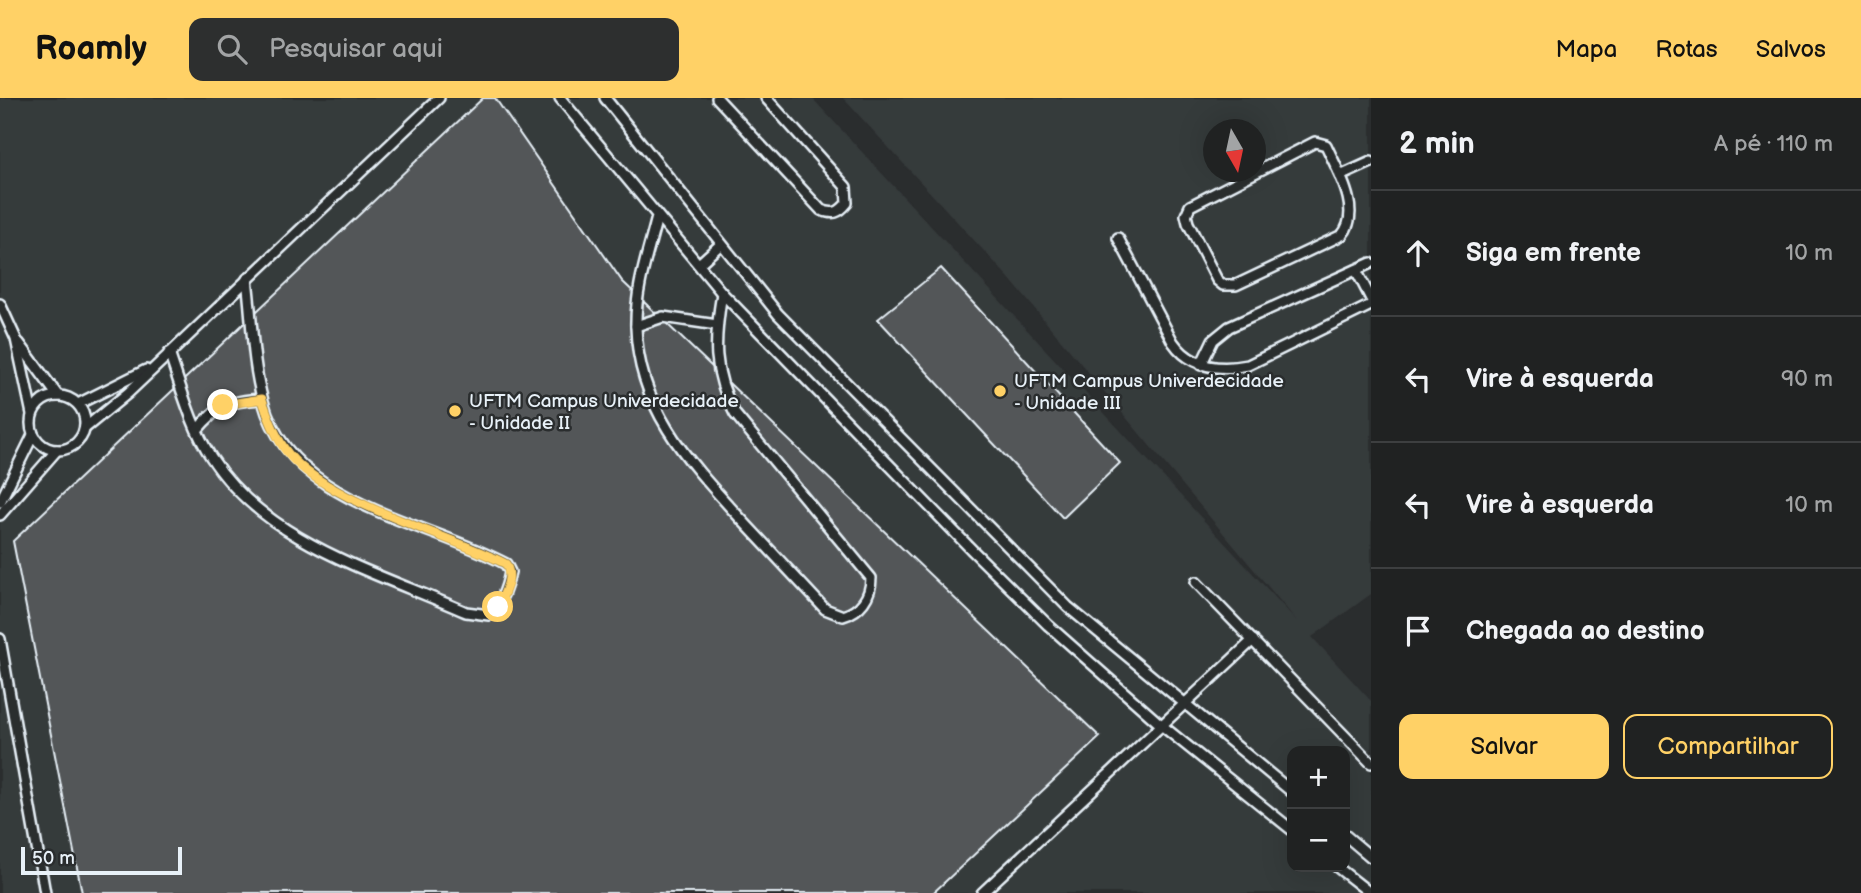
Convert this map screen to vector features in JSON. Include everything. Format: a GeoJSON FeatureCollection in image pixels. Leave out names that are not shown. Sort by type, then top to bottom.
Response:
{"type":"FeatureCollection","features":[{"type":"Feature","properties":{"kind":"lane"},"geometry":{"type":"LineString","coordinates":[[0,516],[57,450],[75,444],[85,428],[107,412],[439,98]]}},
{"type":"Feature","properties":{"kind":"lane"},"geometry":{"type":"LineString","coordinates":[[560,98],[657,216],[700,263],[722,293],[1029,606],[1160,724],[1287,826]]}},
{"type":"Feature","properties":{"kind":"lane"},"geometry":{"type":"LineString","coordinates":[[605,98],[778,314],[1068,607],[1287,788]]}},
{"type":"Feature","properties":{"kind":"lane"},"geometry":{"type":"LineString","coordinates":[[717,98],[821,210],[830,214],[840,211],[847,203],[846,187],[766,98]]}},
{"type":"Feature","properties":{"kind":"lane"},"geometry":{"type":"LineString","coordinates":[[1315,142],[1325,145],[1340,176],[1351,211],[1348,228],[1342,235],[1236,285],[1223,285],[1217,280],[1188,223],[1186,215],[1190,206],[1315,142]]}},
{"type":"Feature","properties":{"kind":"lane"},"geometry":{"type":"LineString","coordinates":[[1340,176],[1371,162]]}},
{"type":"Feature","properties":{"kind":"lane"},"geometry":{"type":"LineString","coordinates":[[657,216],[638,293],[636,326],[644,378],[660,418],[687,461],[825,609],[843,616],[854,613],[869,596],[871,579],[735,414],[722,390],[716,366],[717,325],[722,293]]}},
{"type":"Feature","properties":{"kind":"lane"},"geometry":{"type":"LineString","coordinates":[[1118,238],[1173,342],[1180,352],[1201,365],[1227,370],[1248,365],[1371,305]]}},
{"type":"Feature","properties":{"kind":"lane"},"geometry":{"type":"LineString","coordinates":[[700,263],[722,244]]}},
{"type":"Feature","properties":{"kind":"lane"},"geometry":{"type":"LineString","coordinates":[[1201,365],[1213,340],[1229,327],[1371,263]]}},
{"type":"Feature","properties":{"kind":"lane"},"geometry":{"type":"LineString","coordinates":[[1356,270],[1371,299]]}},
{"type":"Feature","properties":{"kind":"lane"},"geometry":{"type":"LineString","coordinates":[[169,352],[197,430],[233,488],[261,514],[294,536],[466,612],[489,615],[498,607],[508,585],[510,572],[506,564],[366,505],[321,482],[285,450],[262,399],[247,279]]}},
{"type":"Feature","properties":{"kind":"lane"},"geometry":{"type":"LineString","coordinates":[[0,304],[16,339],[58,396],[78,404],[84,415],[85,428]]}},
{"type":"Feature","properties":{"kind":"lane"},"geometry":{"type":"LineString","coordinates":[[636,326],[663,317],[717,325]]}},
{"type":"Feature","properties":{"kind":"lane"},"geometry":{"type":"LineString","coordinates":[[0,502],[33,435],[32,414],[16,339]]}},
{"type":"Feature","properties":{"kind":"lane"},"geometry":{"type":"LineString","coordinates":[[78,404],[154,366]]}},
{"type":"Feature","properties":{"kind":"lane"},"geometry":{"type":"LineString","coordinates":[[32,414],[38,404],[58,396]]}},
{"type":"Feature","properties":{"kind":"lane"},"geometry":{"type":"LineString","coordinates":[[197,430],[212,412],[223,405],[262,399]]}},
{"type":"Feature","properties":{"kind":"lane"},"geometry":{"type":"LineString","coordinates":[[33,435],[39,444],[57,450]]}},
{"type":"Feature","properties":{"kind":"lane"},"geometry":{"type":"LineString","coordinates":[[1196,582],[1371,763]]}},
{"type":"Feature","properties":{"kind":"lane"},"geometry":{"type":"LineString","coordinates":[[0,639],[45,893]]}},
{"type":"Feature","properties":{"kind":"lane"},"geometry":{"type":"LineString","coordinates":[[982,893],[1252,640]]}},
{"type":"Feature","properties":{"kind":"lane"},"geometry":{"type":"LineString","coordinates":[[1350,839],[1371,857]]}},
{"type":"Feature","properties":{"kind":"lane"},"geometry":{"type":"LineString","coordinates":[[1343,872],[1370,893]]}},
{"type":"Feature","properties":{"kind":"shaded area"},"geometry":{"type":"Polygon","coordinates":[[[0,98],[812,98],[1297,621],[1008,277],[843,98],[1371,98],[1371,594],[1312,637],[1371,701],[1371,893],[0,893],[0,98]]]}},
{"type":"Feature","properties":{"kind":"building","name":"UFTM Campus Univerdecidade - Unidade II"},"geometry":{"type":"Polygon","coordinates":[[[483,98],[495,98],[622,281],[1100,737],[933,893],[82,893],[13,541],[483,98]]]}},
{"type":"Feature","properties":{"kind":"building","name":"UFTM Campus Univerdecidade - Unidade III"},"geometry":{"type":"Polygon","coordinates":[[[941,268],[1120,463],[1063,518],[878,319],[941,268]]]}},
{"type":"Feature","properties":{"kind":"place","name":"UFTM Campus Univerdecidade - Unidade III"},"geometry":{"type":"Point","coordinates":[1000,391]}},
{"type":"Feature","properties":{"kind":"place","name":"UFTM Campus Univerdecidade - Unidade II"},"geometry":{"type":"Point","coordinates":[455,411]}},
{"type":"Feature","properties":{"kind":"route"},"geometry":{"type":"LineString","coordinates":[[223,405],[262,399],[270,422],[285,450],[321,482],[366,505],[506,564],[510,572],[508,585],[498,607]]}}]}
